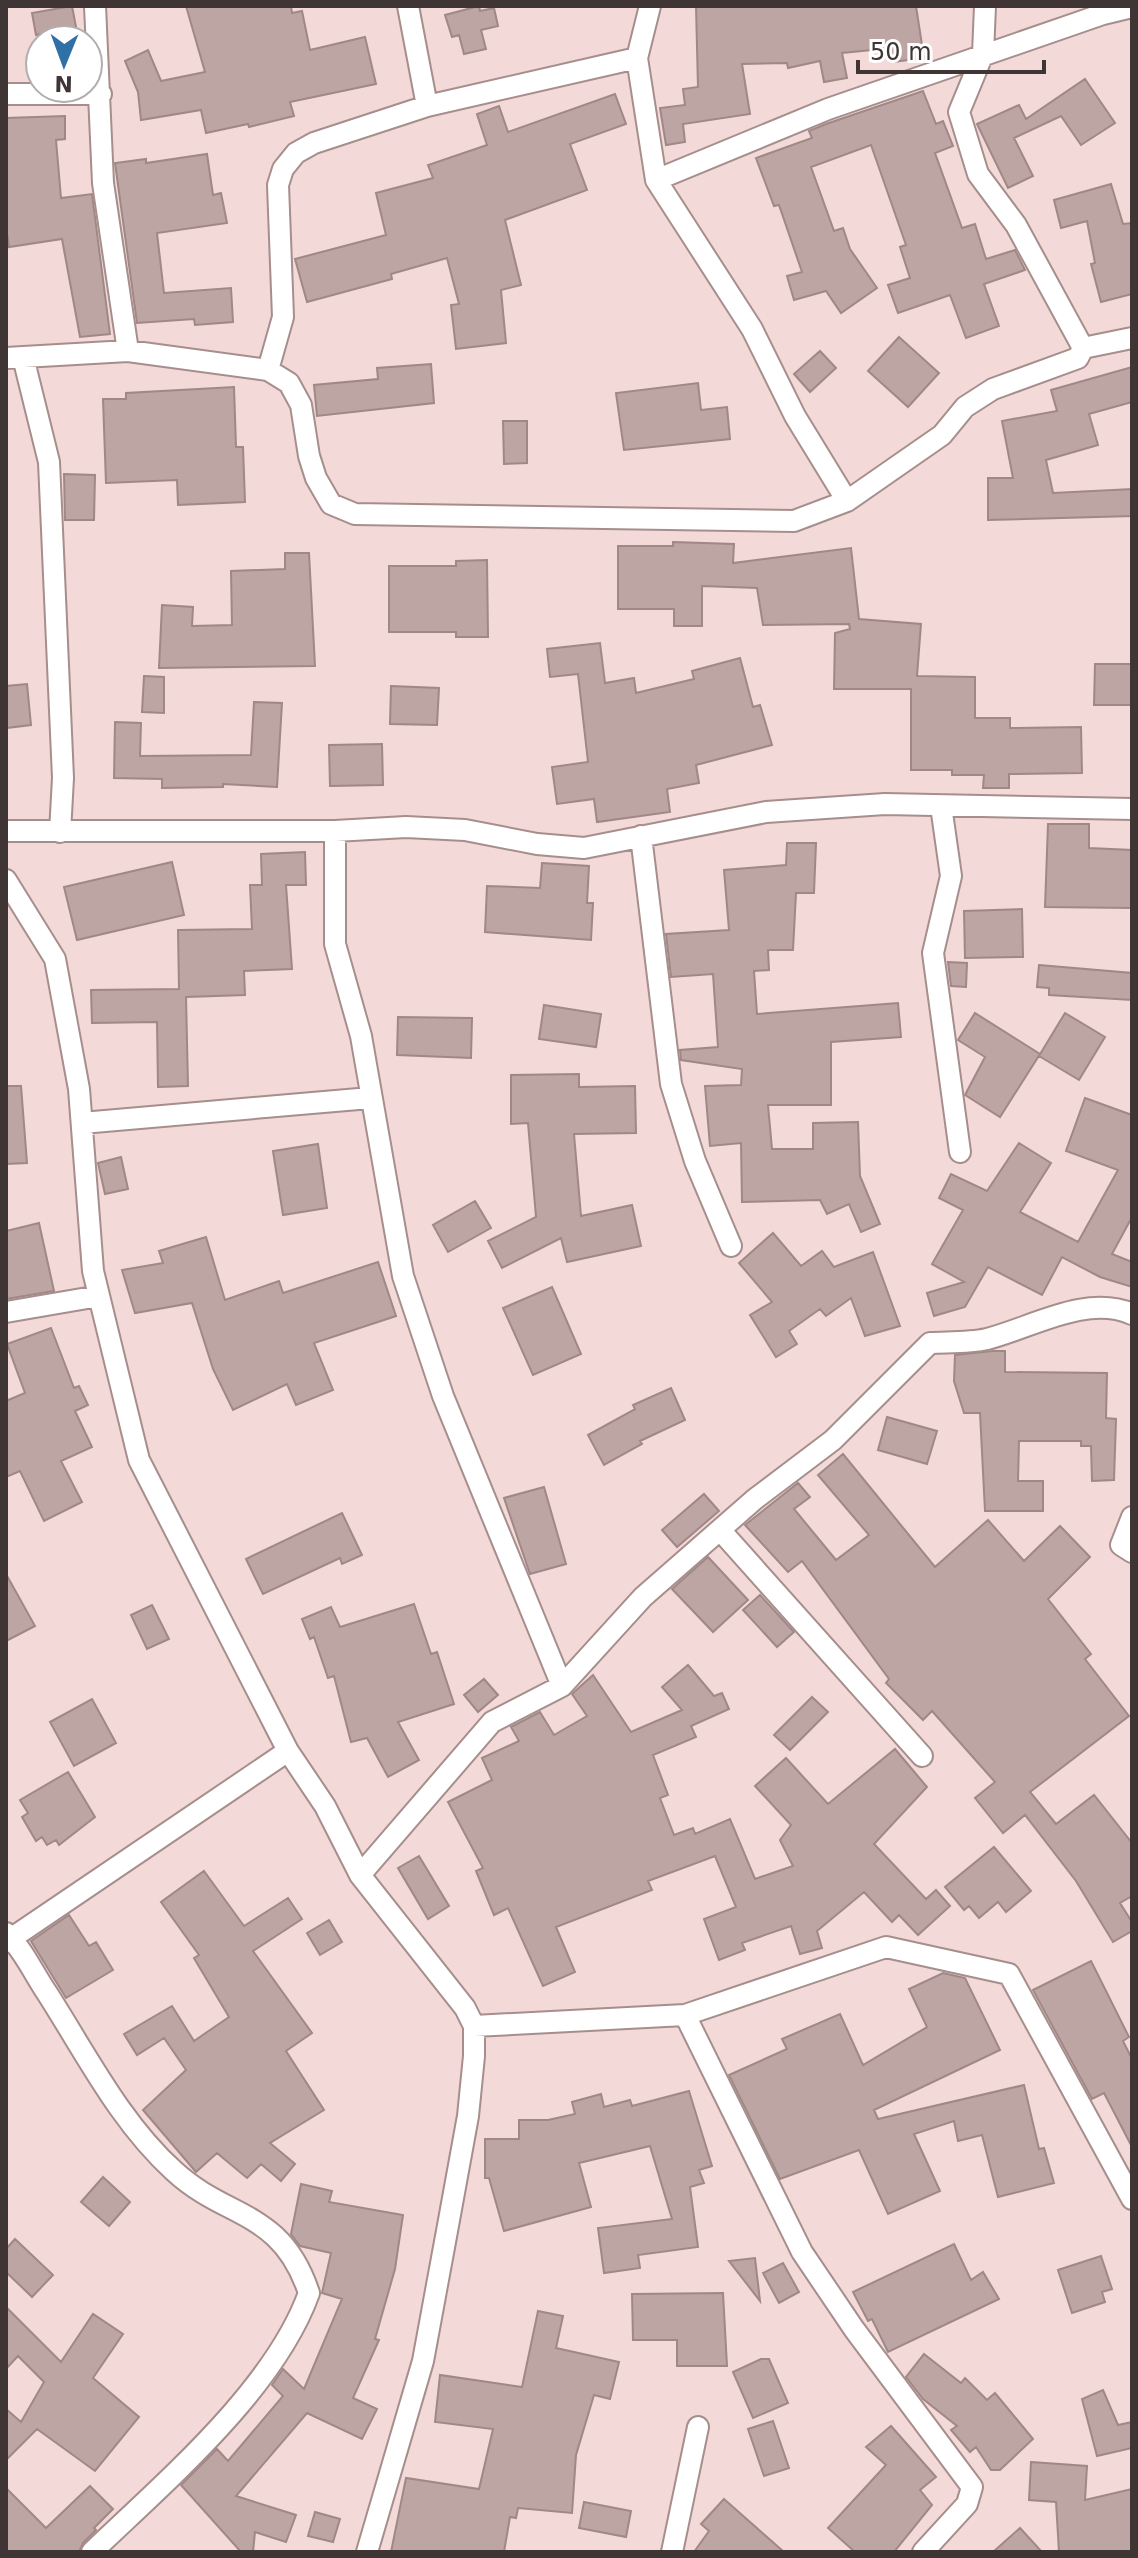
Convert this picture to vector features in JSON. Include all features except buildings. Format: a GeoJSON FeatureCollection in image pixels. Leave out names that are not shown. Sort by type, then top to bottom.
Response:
{"type":"FeatureCollection","features":[{"type":"Feature","properties":{"kind":"street"},"geometry":{"type":"LineString","coordinates":[[408,6],[427,106]]}},
{"type":"Feature","properties":{"kind":"street"},"geometry":{"type":"LineString","coordinates":[[650,6],[637,58],[656,180],[752,329],[795,416],[847,501]]}},
{"type":"Feature","properties":{"kind":"street"},"geometry":{"type":"LineString","coordinates":[[985,6],[983,54],[959,112],[978,174],[1016,225],[1083,348]]}},
{"type":"Feature","properties":{"kind":"street"},"geometry":{"type":"LineString","coordinates":[[656,180],[828,109],[983,54],[1132,7]]}},
{"type":"Feature","properties":{"kind":"street"},"geometry":{"type":"LineString","coordinates":[[268,370],[283,317],[277,204],[283,169],[296,153],[314,143],[427,106],[637,58]]}},
{"type":"Feature","properties":{"kind":"street"},"geometry":{"type":"LineString","coordinates":[[101,104],[103,183],[128,351]]}},
{"type":"Feature","properties":{"kind":"street"},"geometry":{"type":"LineString","coordinates":[[1083,348],[1132,338]]}},
{"type":"Feature","properties":{"kind":"street"},"geometry":{"type":"LineString","coordinates":[[60,832],[63,763],[49,462],[15,358],[128,351],[268,370],[289,383],[301,405],[309,456],[316,478],[331,504],[355,514],[794,521],[847,501],[942,435],[975,401],[993,389],[1078,358],[1083,348]]}},
{"type":"Feature","properties":{"kind":"street"},"geometry":{"type":"LineString","coordinates":[[6,831],[335,831],[406,827],[465,830],[537,844],[584,848],[766,812],[885,804],[1017,804],[1132,809]]}},
{"type":"Feature","properties":{"kind":"street"},"geometry":{"type":"LineString","coordinates":[[941,806],[951,876],[933,953],[960,1152]]}},
{"type":"Feature","properties":{"kind":"street"},"geometry":{"type":"LineString","coordinates":[[335,831],[335,944],[361,1036],[403,1276],[443,1396],[562,1686]]}},
{"type":"Feature","properties":{"kind":"street"},"geometry":{"type":"LineString","coordinates":[[641,836],[671,1084],[695,1161],[731,1246]]}},
{"type":"Feature","properties":{"kind":"street"},"geometry":{"type":"LineString","coordinates":[[6,880],[55,959],[79,1089],[93,1271],[139,1460],[288,1751],[325,1806],[360,1875],[465,2008],[474,2026],[468,2116],[423,2361],[367,2552]]}},
{"type":"Feature","properties":{"kind":"street"},"geometry":{"type":"LineString","coordinates":[[82,1123],[370,1098]]}},
{"type":"Feature","properties":{"kind":"street"},"geometry":{"type":"LineString","coordinates":[[6,1312],[99,1296]]}},
{"type":"Feature","properties":{"kind":"street"},"geometry":{"type":"LineString","coordinates":[[360,1875],[492,1722],[562,1686],[643,1597],[755,1499],[833,1440],[930,1343],[986,1339],[1011,1329],[1090,1310],[1123,1310],[1132,1314]]}},
{"type":"Feature","properties":{"kind":"street"},"geometry":{"type":"LineString","coordinates":[[1132,1517],[1121,1545],[1132,1552]]}},
{"type":"Feature","properties":{"kind":"street"},"geometry":{"type":"LineString","coordinates":[[721,1531],[922,1756]]}},
{"type":"Feature","properties":{"kind":"street"},"geometry":{"type":"LineString","coordinates":[[92,2552],[186,2462],[279,2356],[309,2293],[297,2262],[272,2233],[251,2216],[214,2199],[175,2172],[130,2124],[8,1938],[288,1751]]}},
{"type":"Feature","properties":{"kind":"street"},"geometry":{"type":"LineString","coordinates":[[474,2026],[685,2015],[886,1947],[1009,1974],[1132,2199]]}},
{"type":"Feature","properties":{"kind":"street"},"geometry":{"type":"LineString","coordinates":[[685,2015],[802,2252],[854,2329],[972,2487],[967,2504],[923,2552]]}},
{"type":"Feature","properties":{"kind":"street"},"geometry":{"type":"LineString","coordinates":[[672,2552],[698,2427]]}}]}
